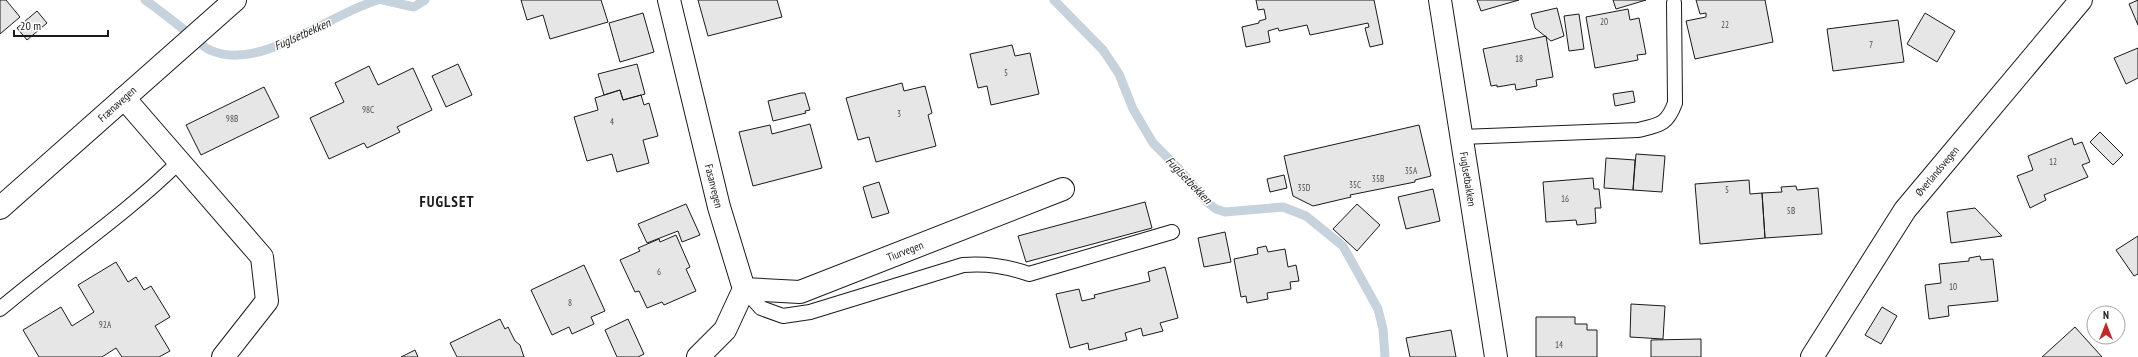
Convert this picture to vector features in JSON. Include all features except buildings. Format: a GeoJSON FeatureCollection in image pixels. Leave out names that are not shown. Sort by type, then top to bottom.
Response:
{"type":"FeatureCollection","features":[{"type":"Feature","properties":{"kind":"street","name":"Frænavegen"},"geometry":{"type":"LineString","coordinates":[[0,208],[235,0]]}},
{"type":"Feature","properties":{"kind":"street","name":"Fasanvegen"},"geometry":{"type":"LineString","coordinates":[[669,0],[719,207],[744,288]]}},
{"type":"Feature","properties":{"kind":"street","name":"Fuglsetbakken"},"geometry":{"type":"LineString","coordinates":[[1440,0],[1496,357]]}},
{"type":"Feature","properties":{"kind":"street","name":"Øverlandsvegen"},"geometry":{"type":"LineString","coordinates":[[1812,357],[1905,210],[2081,0]]}},
{"type":"Feature","properties":{"kind":"street"},"geometry":{"type":"LineString","coordinates":[[124,98],[262,257],[267,301],[223,357]]}},
{"type":"Feature","properties":{"kind":"street","name":"Tiurvegen"},"geometry":{"type":"LineString","coordinates":[[744,288],[800,292],[1063,190]]}},
{"type":"Feature","properties":{"kind":"street"},"geometry":{"type":"LineString","coordinates":[[698,357],[725,330],[744,288]]}},
{"type":"Feature","properties":{"kind":"lane"},"geometry":{"type":"LineString","coordinates":[[1461,137],[1638,130],[1662,124],[1671,116],[1675,103],[1674,3]]}},
{"type":"Feature","properties":{"kind":"lane"},"geometry":{"type":"LineString","coordinates":[[0,309],[43,273],[147,193],[179,162]]}},
{"type":"Feature","properties":{"kind":"lane"},"geometry":{"type":"LineString","coordinates":[[744,288],[761,308],[783,316],[810,312],[963,265],[994,264],[1006,266],[1029,274],[1172,232]]}},
{"type":"Feature","properties":{"kind":"waterway","name":"Fuglsetbekken"},"geometry":{"type":"LineString","coordinates":[[145,0],[205,47],[210,50],[229,55],[250,54],[272,48],[359,7],[378,0]]}},
{"type":"Feature","properties":{"kind":"waterway","name":"Fuglsetbekken"},"geometry":{"type":"LineString","coordinates":[[383,0],[414,7],[425,0]]}},
{"type":"Feature","properties":{"kind":"waterway","name":"Fuglsetbekken"},"geometry":{"type":"LineString","coordinates":[[1054,0],[1103,50],[1119,74],[1133,109],[1153,143],[1179,169],[1208,203],[1216,209],[1225,212],[1283,207],[1306,216],[1343,246],[1378,309],[1383,329],[1385,357]]}},
{"type":"Feature","properties":{"kind":"district","name":"FUGLSET"},"geometry":{"type":"Point","coordinates":[447,201]}}]}
